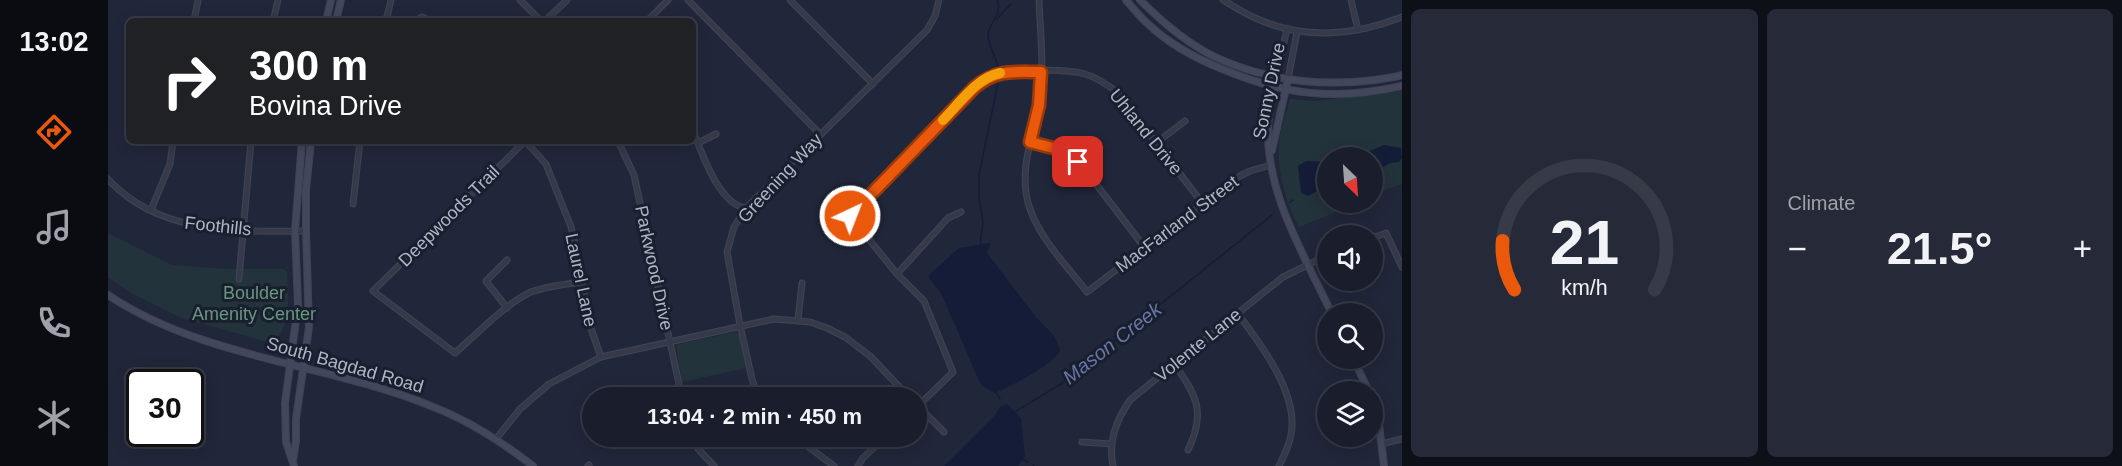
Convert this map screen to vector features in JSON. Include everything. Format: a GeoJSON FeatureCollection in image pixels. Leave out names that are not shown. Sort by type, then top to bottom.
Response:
{"type":"FeatureCollection","features":[{"type":"Feature","properties":{"kind":"main road"},"geometry":{"type":"LineString","coordinates":[[327,18],[331,0]]}},
{"type":"Feature","properties":{"kind":"main road"},"geometry":{"type":"LineString","coordinates":[[337,18],[341,0]]}},
{"type":"Feature","properties":{"kind":"main road"},"geometry":{"type":"LineString","coordinates":[[1126,0],[1148,24],[1175,45],[1200,60],[1274,88],[1300,93],[1351,94],[1402,86]]}},
{"type":"Feature","properties":{"kind":"main road"},"geometry":{"type":"LineString","coordinates":[[1140,0],[1182,37],[1212,55],[1255,72],[1318,84],[1355,82],[1402,75]]}},
{"type":"Feature","properties":{"kind":"main road","name":"Sonny Drive"},"geometry":{"type":"LineString","coordinates":[[1276,76],[1268,126],[1271,165],[1281,203],[1327,303]]}},
{"type":"Feature","properties":{"kind":"main road","name":"Sonny Drive"},"geometry":{"type":"LineString","coordinates":[[1270,157],[1288,79]]}},
{"type":"Feature","properties":{"kind":"main road"},"geometry":{"type":"LineString","coordinates":[[294,463],[286,442],[285,403],[298,305],[295,231],[302,144]]}},
{"type":"Feature","properties":{"kind":"main road"},"geometry":{"type":"LineString","coordinates":[[294,463],[296,419],[309,327],[306,190],[311,144]]}},
{"type":"Feature","properties":{"kind":"main road","name":"South Bagdad Road"},"geometry":{"type":"LineString","coordinates":[[108,295],[131,311],[190,336],[430,405],[496,439],[533,466]]}},
{"type":"Feature","properties":{"kind":"main road"},"geometry":{"type":"LineString","coordinates":[[298,305],[308,304]]}},
{"type":"Feature","properties":{"kind":"main road"},"geometry":{"type":"LineString","coordinates":[[1381,447],[1384,466]]}},
{"type":"Feature","properties":{"kind":"street"},"geometry":{"type":"LineString","coordinates":[[195,18],[198,0]]}},
{"type":"Feature","properties":{"kind":"street"},"geometry":{"type":"LineString","coordinates":[[274,18],[278,0]]}},
{"type":"Feature","properties":{"kind":"street"},"geometry":{"type":"LineString","coordinates":[[386,18],[391,0]]}},
{"type":"Feature","properties":{"kind":"street"},"geometry":{"type":"LineString","coordinates":[[520,0],[540,18]]}},
{"type":"Feature","properties":{"kind":"street"},"geometry":{"type":"LineString","coordinates":[[546,18],[567,0]]}},
{"type":"Feature","properties":{"kind":"street"},"geometry":{"type":"LineString","coordinates":[[650,18],[668,0]]}},
{"type":"Feature","properties":{"kind":"street"},"geometry":{"type":"LineString","coordinates":[[688,0],[820,134]]}},
{"type":"Feature","properties":{"kind":"street"},"geometry":{"type":"LineString","coordinates":[[790,0],[873,84]]}},
{"type":"Feature","properties":{"kind":"street","name":"Greening Way"},"geometry":{"type":"LineString","coordinates":[[755,387],[740,325],[727,252],[734,227],[746,208],[927,30],[935,16],[939,0]]}},
{"type":"Feature","properties":{"kind":"street"},"geometry":{"type":"LineString","coordinates":[[1039,0],[1041,72],[1039,105],[1030,142],[1053,148],[1078,162],[1144,248]]}},
{"type":"Feature","properties":{"kind":"street"},"geometry":{"type":"LineString","coordinates":[[1223,0],[1260,20],[1297,32],[1327,33],[1358,30],[1402,17]]}},
{"type":"Feature","properties":{"kind":"street"},"geometry":{"type":"LineString","coordinates":[[1351,0],[1358,30]]}},
{"type":"Feature","properties":{"kind":"street","name":"Sonny Drive"},"geometry":{"type":"LineString","coordinates":[[1276,76],[1287,28]]}},
{"type":"Feature","properties":{"kind":"street","name":"Sonny Drive"},"geometry":{"type":"LineString","coordinates":[[1288,79],[1297,32]]}},
{"type":"Feature","properties":{"kind":"street","name":"Uhland Drive"},"geometry":{"type":"LineString","coordinates":[[897,274],[850,216],[986,78],[996,74],[1069,71],[1101,80],[1118,93],[1203,204]]}},
{"type":"Feature","properties":{"kind":"street"},"geometry":{"type":"LineString","coordinates":[[1156,143],[1185,122]]}},
{"type":"Feature","properties":{"kind":"street"},"geometry":{"type":"LineString","coordinates":[[698,143],[716,134]]}},
{"type":"Feature","properties":{"kind":"street"},"geometry":{"type":"LineString","coordinates":[[696,138],[718,185],[737,206],[746,208]]}},
{"type":"Feature","properties":{"kind":"street","name":"MacFarland Street"},"geometry":{"type":"LineString","coordinates":[[1030,142],[1025,170],[1030,209],[1042,233],[1087,292],[1240,176],[1271,165]]}},
{"type":"Feature","properties":{"kind":"street"},"geometry":{"type":"LineString","coordinates":[[151,210],[170,164],[173,144]]}},
{"type":"Feature","properties":{"kind":"street"},"geometry":{"type":"LineString","coordinates":[[239,279],[251,144]]}},
{"type":"Feature","properties":{"kind":"street"},"geometry":{"type":"LineString","coordinates":[[353,204],[360,144]]}},
{"type":"Feature","properties":{"kind":"street","name":"Deepwoods Trail"},"geometry":{"type":"LineString","coordinates":[[507,308],[455,353],[373,291],[522,144]]}},
{"type":"Feature","properties":{"kind":"street","name":"Laurel Lane"},"geometry":{"type":"LineString","coordinates":[[528,144],[546,164],[571,227],[588,321],[601,357]]}},
{"type":"Feature","properties":{"kind":"street","name":"Parkwood Drive"},"geometry":{"type":"LineString","coordinates":[[619,144],[634,175],[679,387]]}},
{"type":"Feature","properties":{"kind":"street","name":"Foothills"},"geometry":{"type":"LineString","coordinates":[[108,179],[141,206],[175,221],[194,226],[244,231],[306,231]]}},
{"type":"Feature","properties":{"kind":"street"},"geometry":{"type":"LineString","coordinates":[[927,397],[953,372],[924,301],[897,274],[948,218],[961,212]]}},
{"type":"Feature","properties":{"kind":"street"},"geometry":{"type":"LineString","coordinates":[[1383,234],[1386,233],[1402,267]]}},
{"type":"Feature","properties":{"kind":"street"},"geometry":{"type":"LineString","coordinates":[[507,260],[486,281],[507,308],[536,290],[582,282]]}},
{"type":"Feature","properties":{"kind":"street","name":"Volente Lane"},"geometry":{"type":"LineString","coordinates":[[1113,466],[1110,453],[1111,444],[1119,417],[1130,400],[1282,277],[1317,260]]}},
{"type":"Feature","properties":{"kind":"street"},"geometry":{"type":"LineString","coordinates":[[798,320],[802,283]]}},
{"type":"Feature","properties":{"kind":"street"},"geometry":{"type":"LineString","coordinates":[[1237,313],[1262,346],[1287,397],[1292,416],[1292,434],[1279,466]]}},
{"type":"Feature","properties":{"kind":"street"},"geometry":{"type":"LineString","coordinates":[[496,439],[520,409],[549,384],[601,357],[774,319],[798,320],[827,328],[854,343],[870,356],[900,387]]}},
{"type":"Feature","properties":{"kind":"street"},"geometry":{"type":"LineString","coordinates":[[1174,364],[1186,380],[1197,404],[1199,419],[1196,435],[1188,450]]}},
{"type":"Feature","properties":{"kind":"street"},"geometry":{"type":"LineString","coordinates":[[927,416],[944,432]]}},
{"type":"Feature","properties":{"kind":"street"},"geometry":{"type":"LineString","coordinates":[[1383,444],[1402,439]]}},
{"type":"Feature","properties":{"kind":"street"},"geometry":{"type":"LineString","coordinates":[[1082,442],[1111,444]]}},
{"type":"Feature","properties":{"kind":"street"},"geometry":{"type":"LineString","coordinates":[[698,447],[714,466]]}},
{"type":"Feature","properties":{"kind":"street"},"geometry":{"type":"LineString","coordinates":[[810,447],[834,466]]}},
{"type":"Feature","properties":{"kind":"street"},"geometry":{"type":"LineString","coordinates":[[858,466],[874,447]]}},
{"type":"Feature","properties":{"kind":"green space"},"geometry":{"type":"Polygon","coordinates":[[[1402,91],[1402,184],[1383,191],[1383,147],[1317,147],[1317,213],[1333,213],[1299,227],[1289,206],[1280,171],[1281,131],[1290,99],[1316,101],[1402,91]]]}},
{"type":"Feature","properties":{"kind":"green space","name":"Boulder Amenity Center"},"geometry":{"type":"Polygon","coordinates":[[[108,233],[172,265],[227,269],[283,269],[287,272],[288,299],[287,316],[281,332],[276,339],[264,341],[179,317],[133,294],[108,278],[108,233]]]}},
{"type":"Feature","properties":{"kind":"green space"},"geometry":{"type":"Polygon","coordinates":[[[735,332],[739,336],[746,368],[682,382],[676,345],[735,332]]]}},
{"type":"Feature","properties":{"kind":"water"},"geometry":{"type":"Polygon","coordinates":[[[1384,145],[1401,148],[1402,158],[1399,162],[1383,167],[1383,147],[1379,147],[1384,145]]]}},
{"type":"Feature","properties":{"kind":"water"},"geometry":{"type":"Polygon","coordinates":[[[1306,161],[1317,162],[1317,191],[1308,196],[1301,193],[1298,166],[1306,161]]]}},
{"type":"Feature","properties":{"kind":"water"},"geometry":{"type":"Polygon","coordinates":[[[991,243],[987,253],[1036,317],[1055,337],[1060,350],[1050,362],[1041,368],[995,393],[979,381],[942,295],[928,276],[959,248],[991,243]]]}},
{"type":"Feature","properties":{"kind":"water"},"geometry":{"type":"Polygon","coordinates":[[[1007,404],[1021,418],[1025,456],[1018,466],[944,466],[995,415],[1000,407],[1007,404]]]}},
{"type":"Feature","properties":{"kind":"waterway"},"geometry":{"type":"LineString","coordinates":[[997,0],[997,14],[988,35],[998,67]]}},
{"type":"Feature","properties":{"kind":"waterway"},"geometry":{"type":"LineString","coordinates":[[997,19],[1011,4]]}},
{"type":"Feature","properties":{"kind":"waterway"},"geometry":{"type":"LineString","coordinates":[[980,246],[983,221],[979,197],[979,175],[998,83]]}},
{"type":"Feature","properties":{"kind":"waterway","name":"Mason Creek"},"geometry":{"type":"LineString","coordinates":[[1016,411],[1061,384],[1272,215]]}},
{"type":"Feature","properties":{"kind":"waterway"},"geometry":{"type":"LineString","coordinates":[[996,392],[1000,399]]}},
{"type":"Feature","properties":{"kind":"waterway"},"geometry":{"type":"LineString","coordinates":[[1021,459],[1028,462]]}},
{"type":"Feature","properties":{"kind":"slow traffic"},"geometry":{"type":"LineString","coordinates":[[943,120],[975,87],[986,78],[1000,73]]}},
{"type":"Feature","properties":{"kind":"route"},"geometry":{"type":"LineString","coordinates":[[850,216],[975,87],[986,78],[996,74],[1041,72],[1039,105],[1030,142],[1053,148],[1078,162]]}}]}
